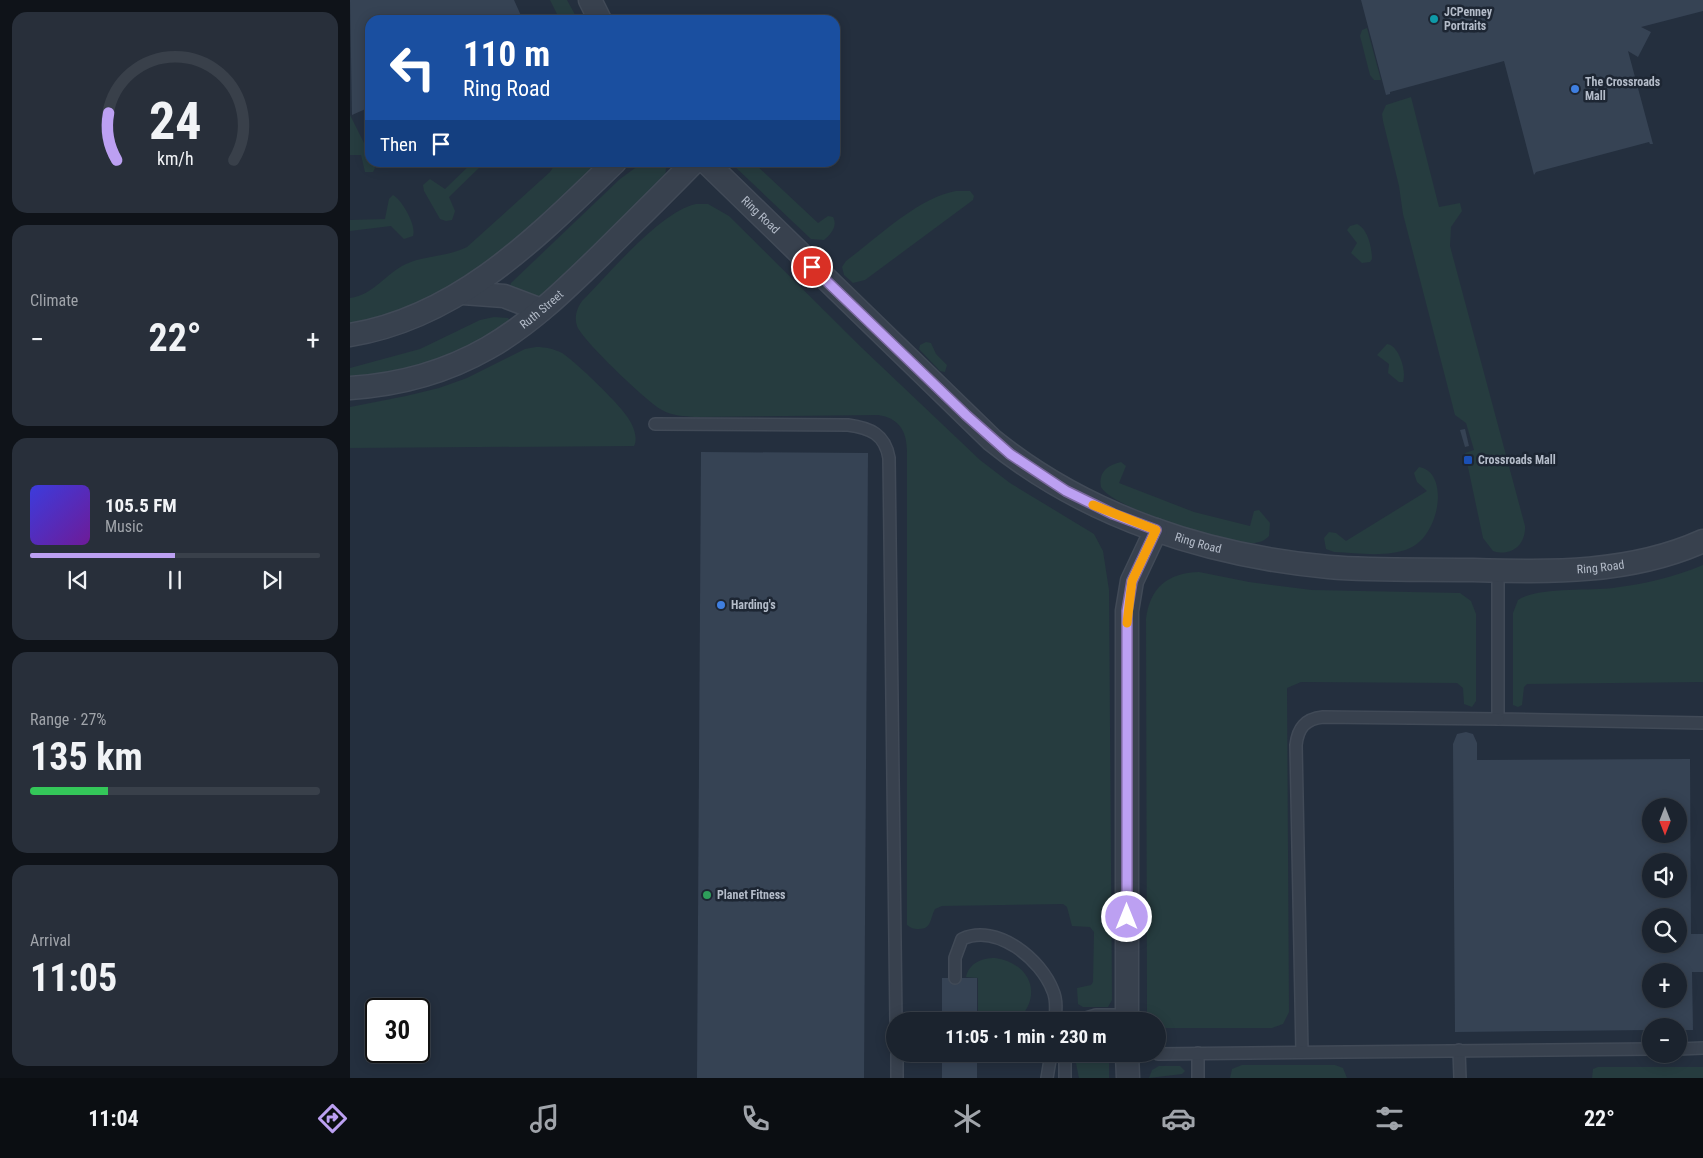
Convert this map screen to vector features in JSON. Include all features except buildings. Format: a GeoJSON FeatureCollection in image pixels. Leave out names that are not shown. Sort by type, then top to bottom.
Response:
{"type":"FeatureCollection","features":[{"type":"Feature","properties":{"kind":"street"},"geometry":{"type":"LineString","coordinates":[[590,0],[598,15]]}},
{"type":"Feature","properties":{"kind":"street"},"geometry":{"type":"LineString","coordinates":[[350,335],[374,331],[408,320],[463,293],[510,259],[610,167]]}},
{"type":"Feature","properties":{"kind":"street","name":"Ruth Street"},"geometry":{"type":"LineString","coordinates":[[350,388],[398,382],[458,364],[515,332],[582,273],[689,167]]}},
{"type":"Feature","properties":{"kind":"street","name":"Ring Road"},"geometry":{"type":"LineString","coordinates":[[711,167],[1004,450],[1066,491],[1113,514],[1156,530],[1219,548],[1295,563],[1368,569],[1498,572],[1568,571],[1607,568],[1640,561],[1703,541]]}},
{"type":"Feature","properties":{"kind":"street"},"geometry":{"type":"LineString","coordinates":[[463,293],[504,296],[541,310]]}},
{"type":"Feature","properties":{"kind":"street"},"geometry":{"type":"LineString","coordinates":[[1127,1012],[1127,611],[1132,581],[1156,530]]}},
{"type":"Feature","properties":{"kind":"street"},"geometry":{"type":"LineString","coordinates":[[1127,1062],[1128,1078]]}},
{"type":"Feature","properties":{"kind":"lane"},"geometry":{"type":"LineString","coordinates":[[654,424],[848,425],[872,431],[881,438],[887,447],[890,487],[896,1012]]}},
{"type":"Feature","properties":{"kind":"lane"},"geometry":{"type":"LineString","coordinates":[[1498,572],[1498,720]]}},
{"type":"Feature","properties":{"kind":"lane"},"geometry":{"type":"LineString","coordinates":[[1302,1052],[1296,745],[1301,728],[1307,722],[1323,718],[1703,723]]}},
{"type":"Feature","properties":{"kind":"lane"},"geometry":{"type":"LineString","coordinates":[[955,978],[955,958],[962,940],[971,935],[997,938],[1026,955],[1046,977],[1054,992],[1056,1012]]}},
{"type":"Feature","properties":{"kind":"lane"},"geometry":{"type":"LineString","coordinates":[[1687,1049],[1703,1048]]}},
{"type":"Feature","properties":{"kind":"lane"},"geometry":{"type":"LineString","coordinates":[[1166,1054],[1642,1049]]}},
{"type":"Feature","properties":{"kind":"lane"},"geometry":{"type":"LineString","coordinates":[[1459,1050],[1460,1078]]}},
{"type":"Feature","properties":{"kind":"lane"},"geometry":{"type":"LineString","coordinates":[[1198,1053],[1198,1078]]}},
{"type":"Feature","properties":{"kind":"lane"},"geometry":{"type":"LineString","coordinates":[[897,1062],[897,1078]]}},
{"type":"Feature","properties":{"kind":"lane"},"geometry":{"type":"LineString","coordinates":[[1047,1078],[1049,1062]]}},
{"type":"Feature","properties":{"kind":"lane"},"geometry":{"type":"LineString","coordinates":[[1065,1062],[1065,1078]]}},
{"type":"Feature","properties":{"kind":"green space"},"geometry":{"type":"Polygon","coordinates":[[[550,0],[567,0],[575,15],[558,15],[550,0]]]}},
{"type":"Feature","properties":{"kind":"green space"},"geometry":{"type":"Polygon","coordinates":[[[1367,28],[1381,80],[1374,80],[1370,75],[1360,36],[1362,30],[1367,28]]]}},
{"type":"Feature","properties":{"kind":"green space"},"geometry":{"type":"Polygon","coordinates":[[[1411,97],[1439,207],[1460,203],[1462,211],[1451,227],[1450,246],[1525,526],[1523,539],[1511,551],[1493,551],[1483,538],[1465,453],[1474,450],[1466,423],[1455,415],[1403,214],[1399,186],[1382,114],[1386,105],[1411,97]]]}},
{"type":"Feature","properties":{"kind":"green space"},"geometry":{"type":"Polygon","coordinates":[[[350,115],[365,145],[365,167],[375,167],[373,172],[365,172],[361,155],[350,155],[350,115]]]}},
{"type":"Feature","properties":{"kind":"green space"},"geometry":{"type":"Polygon","coordinates":[[[468,167],[480,167],[449,197],[455,211],[452,220],[446,221],[440,219],[424,191],[423,185],[430,179],[445,189],[468,167]]]}},
{"type":"Feature","properties":{"kind":"green space"},"geometry":{"type":"Polygon","coordinates":[[[553,167],[595,167],[517,244],[434,300],[350,327],[350,298],[366,293],[406,264],[452,253],[467,247],[553,167]]]}},
{"type":"Feature","properties":{"kind":"green space"},"geometry":{"type":"Polygon","coordinates":[[[636,167],[666,168],[665,179],[541,298],[509,288],[511,283],[620,179],[636,167]]]}},
{"type":"Feature","properties":{"kind":"green space"},"geometry":{"type":"Polygon","coordinates":[[[735,167],[758,167],[818,223],[828,216],[833,217],[834,227],[824,240],[811,239],[735,167]]]}},
{"type":"Feature","properties":{"kind":"green space"},"geometry":{"type":"Polygon","coordinates":[[[956,191],[970,191],[974,196],[973,200],[865,280],[853,283],[844,275],[842,267],[846,261],[899,220],[928,201],[956,191]]]}},
{"type":"Feature","properties":{"kind":"green space"},"geometry":{"type":"Polygon","coordinates":[[[393,195],[400,202],[411,220],[413,236],[404,239],[391,226],[350,231],[350,220],[385,219],[389,199],[393,195]]]}},
{"type":"Feature","properties":{"kind":"green space"},"geometry":{"type":"Polygon","coordinates":[[[696,204],[708,204],[729,216],[862,348],[980,460],[1010,483],[1094,534],[1103,551],[1109,590],[1112,1000],[1108,1007],[1083,1007],[1078,1004],[1077,988],[1091,985],[1093,982],[1094,932],[1090,927],[1072,926],[1067,907],[1063,904],[942,906],[935,909],[930,922],[923,929],[911,928],[907,925],[907,445],[900,427],[891,419],[878,415],[695,417],[670,413],[654,405],[630,384],[590,344],[577,326],[576,313],[582,301],[621,260],[667,218],[682,209],[696,204]]]}},
{"type":"Feature","properties":{"kind":"green space"},"geometry":{"type":"Polygon","coordinates":[[[1357,224],[1361,226],[1369,239],[1372,255],[1370,262],[1362,263],[1351,253],[1357,243],[1347,230],[1350,226],[1357,224]]]}},
{"type":"Feature","properties":{"kind":"green space"},"geometry":{"type":"Polygon","coordinates":[[[494,317],[508,318],[511,322],[454,354],[410,368],[350,377],[350,368],[420,349],[480,320],[494,317]]]}},
{"type":"Feature","properties":{"kind":"green space"},"geometry":{"type":"Polygon","coordinates":[[[926,342],[931,343],[936,354],[947,365],[945,372],[940,371],[919,349],[920,345],[926,342]]]}},
{"type":"Feature","properties":{"kind":"green space"},"geometry":{"type":"Polygon","coordinates":[[[1387,344],[1395,349],[1401,360],[1404,372],[1403,382],[1399,382],[1388,373],[1389,364],[1377,355],[1387,344]]]}},
{"type":"Feature","properties":{"kind":"green space"},"geometry":{"type":"Polygon","coordinates":[[[536,347],[550,348],[562,353],[599,385],[626,415],[636,437],[634,446],[350,448],[350,407],[439,388],[467,378],[525,349],[536,347]]]}},
{"type":"Feature","properties":{"kind":"green space"},"geometry":{"type":"Polygon","coordinates":[[[1121,462],[1126,466],[1119,483],[1194,512],[1250,526],[1254,511],[1259,510],[1270,523],[1269,536],[1257,543],[1219,537],[1171,523],[1126,505],[1110,496],[1101,487],[1100,482],[1105,470],[1121,462]]]}},
{"type":"Feature","properties":{"kind":"green space"},"geometry":{"type":"Polygon","coordinates":[[[1419,467],[1429,471],[1435,480],[1438,491],[1434,518],[1428,531],[1420,541],[1410,548],[1383,554],[1334,552],[1326,549],[1324,538],[1329,532],[1336,533],[1346,541],[1427,491],[1417,482],[1414,473],[1419,467]]]}},
{"type":"Feature","properties":{"kind":"green space"},"geometry":{"type":"Polygon","coordinates":[[[1703,565],[1703,682],[1527,684],[1524,687],[1522,705],[1518,707],[1513,705],[1513,613],[1518,600],[1526,596],[1550,591],[1613,588],[1659,580],[1703,565]]]}},
{"type":"Feature","properties":{"kind":"green space"},"geometry":{"type":"Polygon","coordinates":[[[1199,572],[1249,582],[1312,590],[1460,593],[1471,601],[1476,614],[1476,701],[1472,707],[1464,704],[1463,688],[1457,683],[1301,682],[1287,688],[1289,1012],[1283,1024],[1272,1028],[1166,1028],[1166,1012],[1147,1012],[1146,619],[1151,599],[1162,584],[1178,575],[1199,572]]]}},
{"type":"Feature","properties":{"kind":"green space"},"geometry":{"type":"Polygon","coordinates":[[[995,958],[1007,961],[1017,966],[1024,973],[1031,991],[1030,1001],[1024,1012],[978,1012],[978,978],[966,977],[973,965],[985,959],[995,958]]]}},
{"type":"Feature","properties":{"kind":"green space"},"geometry":{"type":"Polygon","coordinates":[[[1076,1062],[1109,1062],[1109,1078],[1079,1078],[1076,1062]]]}},
{"type":"Feature","properties":{"kind":"green space"},"geometry":{"type":"Polygon","coordinates":[[[1242,1065],[1335,1065],[1343,1068],[1347,1078],[1230,1078],[1232,1069],[1242,1065]]]}},
{"type":"Feature","properties":{"kind":"green space"},"geometry":{"type":"Polygon","coordinates":[[[1159,1066],[1180,1066],[1185,1071],[1182,1074],[1149,1078],[1152,1070],[1159,1066]]]}},
{"type":"Feature","properties":{"kind":"green space"},"geometry":{"type":"Polygon","coordinates":[[[1598,1067],[1703,1067],[1703,1078],[1592,1078],[1593,1069],[1598,1067]]]}},
{"type":"Feature","properties":{"kind":"slow traffic"},"geometry":{"type":"LineString","coordinates":[[1093,505],[1156,530],[1142,556],[1132,581],[1127,623]]}},
{"type":"Feature","properties":{"kind":"place","name":"JCPenney Portraits"},"geometry":{"type":"Point","coordinates":[1434,19]}},
{"type":"Feature","properties":{"kind":"place","name":"The Crossroads Mall"},"geometry":{"type":"Point","coordinates":[1575,89]}},
{"type":"Feature","properties":{"kind":"place","name":"Crossroads Mall"},"geometry":{"type":"Point","coordinates":[1468,460]}},
{"type":"Feature","properties":{"kind":"place","name":"Harding's"},"geometry":{"type":"Point","coordinates":[721,605]}},
{"type":"Feature","properties":{"kind":"place","name":"Planet Fitness"},"geometry":{"type":"Point","coordinates":[707,895]}},
{"type":"Feature","properties":{"kind":"route"},"geometry":{"type":"LineString","coordinates":[[812,267],[992,440],[1010,454],[1066,491],[1113,514],[1156,530],[1142,556],[1132,581],[1127,611],[1127,917]]}}]}
